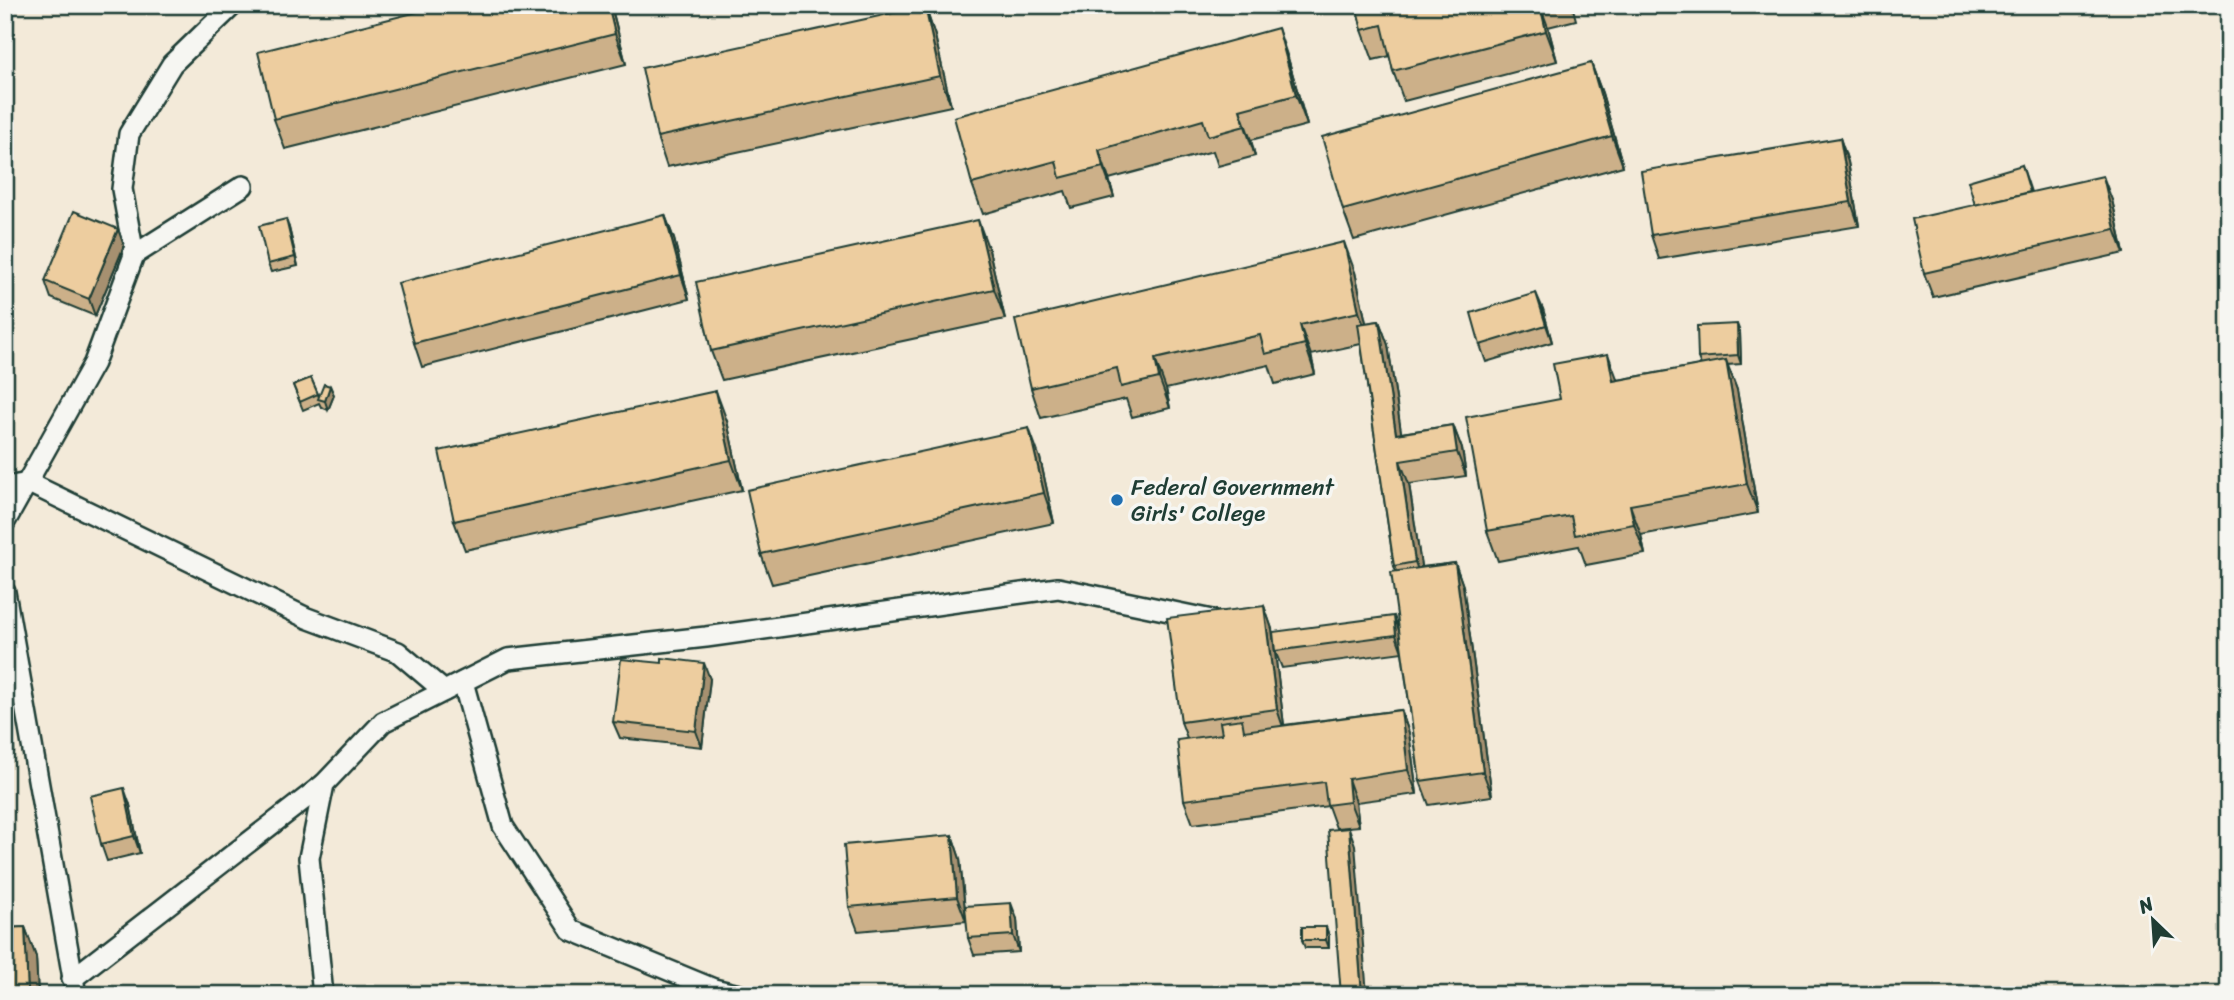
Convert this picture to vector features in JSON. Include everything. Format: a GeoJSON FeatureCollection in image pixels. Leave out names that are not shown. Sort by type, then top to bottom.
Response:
{"type":"FeatureCollection","features":[{"type":"Feature","properties":{"kind":"lane"},"geometry":{"type":"LineString","coordinates":[[5,522],[94,363],[134,256],[122,189],[129,134],[172,64],[233,5]]}},
{"type":"Feature","properties":{"kind":"lane"},"geometry":{"type":"LineString","coordinates":[[134,256],[243,186]]}},
{"type":"Feature","properties":{"kind":"lane"},"geometry":{"type":"LineString","coordinates":[[5,487],[29,483],[307,618],[398,652],[444,691]]}},
{"type":"Feature","properties":{"kind":"lane"},"geometry":{"type":"LineString","coordinates":[[5,592],[74,987],[324,784],[383,722],[508,659],[719,635],[1058,588],[1232,625]]}},
{"type":"Feature","properties":{"kind":"lane"},"geometry":{"type":"LineString","coordinates":[[463,682],[503,826],[571,930],[714,989],[739,995]]}},
{"type":"Feature","properties":{"kind":"lane"},"geometry":{"type":"LineString","coordinates":[[323,995],[309,858],[324,784]]}},
{"type":"Feature","properties":{"kind":"shaded area","name":"Federal Government Girls' College"},"geometry":{"type":"Polygon","coordinates":[[[5,5],[2229,5],[2229,995],[5,995],[5,5]]]}},
{"type":"Feature","properties":{"kind":"building"},"geometry":{"type":"Polygon","coordinates":[[[445,5],[608,5],[615,34],[274,119],[258,52],[445,5]]]}},
{"type":"Feature","properties":{"kind":"building"},"geometry":{"type":"Polygon","coordinates":[[[1356,5],[1540,5],[1546,31],[1393,71],[1382,25],[1362,30],[1356,5]]]}},
{"type":"Feature","properties":{"kind":"building"},"geometry":{"type":"Polygon","coordinates":[[[925,6],[940,76],[657,137],[642,68],[925,6]]]}},
{"type":"Feature","properties":{"kind":"building"},"geometry":{"type":"Polygon","coordinates":[[[1278,28],[1296,95],[1240,110],[1245,126],[1208,136],[1203,120],[1099,150],[1103,167],[1060,178],[1056,161],[972,184],[954,117],[1278,28]]]}},
{"type":"Feature","properties":{"kind":"building"},"geometry":{"type":"Polygon","coordinates":[[[1591,63],[1612,136],[1343,210],[1322,137],[1591,63]]]}},
{"type":"Feature","properties":{"kind":"building"},"geometry":{"type":"Polygon","coordinates":[[[1840,138],[1851,202],[1651,235],[1641,171],[1840,138]]]}},
{"type":"Feature","properties":{"kind":"building"},"geometry":{"type":"Polygon","coordinates":[[[2022,165],[2030,192],[1975,205],[1968,181],[2022,165]]]}},
{"type":"Feature","properties":{"kind":"building"},"geometry":{"type":"Polygon","coordinates":[[[2103,176],[2115,229],[1924,273],[1912,219],[2103,176]]]}},
{"type":"Feature","properties":{"kind":"building"},"geometry":{"type":"Polygon","coordinates":[[[74,211],[118,229],[89,299],[45,281],[74,211]]]}},
{"type":"Feature","properties":{"kind":"building"},"geometry":{"type":"Polygon","coordinates":[[[665,215],[681,275],[414,343],[398,283],[665,215]]]}},
{"type":"Feature","properties":{"kind":"building"},"geometry":{"type":"Polygon","coordinates":[[[286,219],[295,257],[268,264],[259,226],[286,219]]]}},
{"type":"Feature","properties":{"kind":"building"},"geometry":{"type":"Polygon","coordinates":[[[978,220],[994,289],[711,351],[696,282],[978,220]]]}},
{"type":"Feature","properties":{"kind":"building"},"geometry":{"type":"Polygon","coordinates":[[[1344,242],[1359,312],[1300,325],[1305,344],[1265,354],[1260,335],[1155,359],[1159,378],[1121,387],[1117,368],[1031,388],[1015,320],[1344,242]]]}},
{"type":"Feature","properties":{"kind":"building"},"geometry":{"type":"Polygon","coordinates":[[[1536,293],[1546,325],[1480,345],[1471,313],[1536,293]]]}},
{"type":"Feature","properties":{"kind":"building"},"geometry":{"type":"Polygon","coordinates":[[[1379,321],[1396,434],[1453,425],[1457,452],[1400,461],[1415,562],[1394,566],[1358,324],[1379,321]]]}},
{"type":"Feature","properties":{"kind":"building"},"geometry":{"type":"Polygon","coordinates":[[[1737,324],[1738,355],[1698,358],[1697,326],[1737,324]]]}},
{"type":"Feature","properties":{"kind":"building"},"geometry":{"type":"Polygon","coordinates":[[[1608,354],[1613,381],[1726,360],[1747,484],[1630,505],[1634,524],[1575,535],[1571,516],[1487,531],[1466,417],[1560,399],[1553,364],[1608,354]]]}},
{"type":"Feature","properties":{"kind":"building"},"geometry":{"type":"Polygon","coordinates":[[[311,378],[318,394],[300,402],[293,385],[311,378]]]}},
{"type":"Feature","properties":{"kind":"building"},"geometry":{"type":"Polygon","coordinates":[[[324,384],[330,386],[325,401],[318,399],[324,384]]]}},
{"type":"Feature","properties":{"kind":"building"},"geometry":{"type":"Polygon","coordinates":[[[716,391],[731,460],[454,521],[439,451],[716,391]]]}},
{"type":"Feature","properties":{"kind":"building"},"geometry":{"type":"Polygon","coordinates":[[[1029,428],[1044,493],[761,554],[747,490],[1029,428]]]}},
{"type":"Feature","properties":{"kind":"building"},"geometry":{"type":"Polygon","coordinates":[[[1455,563],[1483,772],[1420,781],[1391,572],[1455,563]]]}},
{"type":"Feature","properties":{"kind":"building"},"geometry":{"type":"Polygon","coordinates":[[[1264,606],[1277,709],[1181,722],[1167,618],[1264,606]]]}},
{"type":"Feature","properties":{"kind":"building"},"geometry":{"type":"Polygon","coordinates":[[[1394,616],[1396,635],[1275,651],[1273,632],[1394,616]]]}},
{"type":"Feature","properties":{"kind":"building"},"geometry":{"type":"Polygon","coordinates":[[[662,658],[704,663],[696,731],[613,722],[621,659],[662,663],[662,658]]]}},
{"type":"Feature","properties":{"kind":"building"},"geometry":{"type":"Polygon","coordinates":[[[1401,710],[1408,770],[1348,779],[1350,802],[1327,805],[1324,782],[1184,800],[1177,740],[1222,734],[1220,722],[1242,719],[1244,731],[1401,710]]]}},
{"type":"Feature","properties":{"kind":"building"},"geometry":{"type":"Polygon","coordinates":[[[124,788],[134,836],[101,844],[90,796],[124,788]]]}},
{"type":"Feature","properties":{"kind":"building"},"geometry":{"type":"Polygon","coordinates":[[[1349,828],[1362,995],[1341,995],[1328,830],[1349,828]]]}},
{"type":"Feature","properties":{"kind":"building"},"geometry":{"type":"Polygon","coordinates":[[[952,835],[957,897],[849,907],[844,845],[952,835]]]}},
{"type":"Feature","properties":{"kind":"building"},"geometry":{"type":"Polygon","coordinates":[[[1011,903],[1013,935],[968,938],[965,906],[1011,903]]]}},
{"type":"Feature","properties":{"kind":"building"},"geometry":{"type":"Polygon","coordinates":[[[25,927],[28,995],[17,995],[17,991],[5,992],[5,928],[25,927]]]}},
{"type":"Feature","properties":{"kind":"building"},"geometry":{"type":"Polygon","coordinates":[[[1302,927],[1326,927],[1326,940],[1302,940],[1302,927]]]}},
{"type":"Feature","properties":{"kind":"place","name":"Federal Government Girls' College"},"geometry":{"type":"Point","coordinates":[1117,500]}}]}
